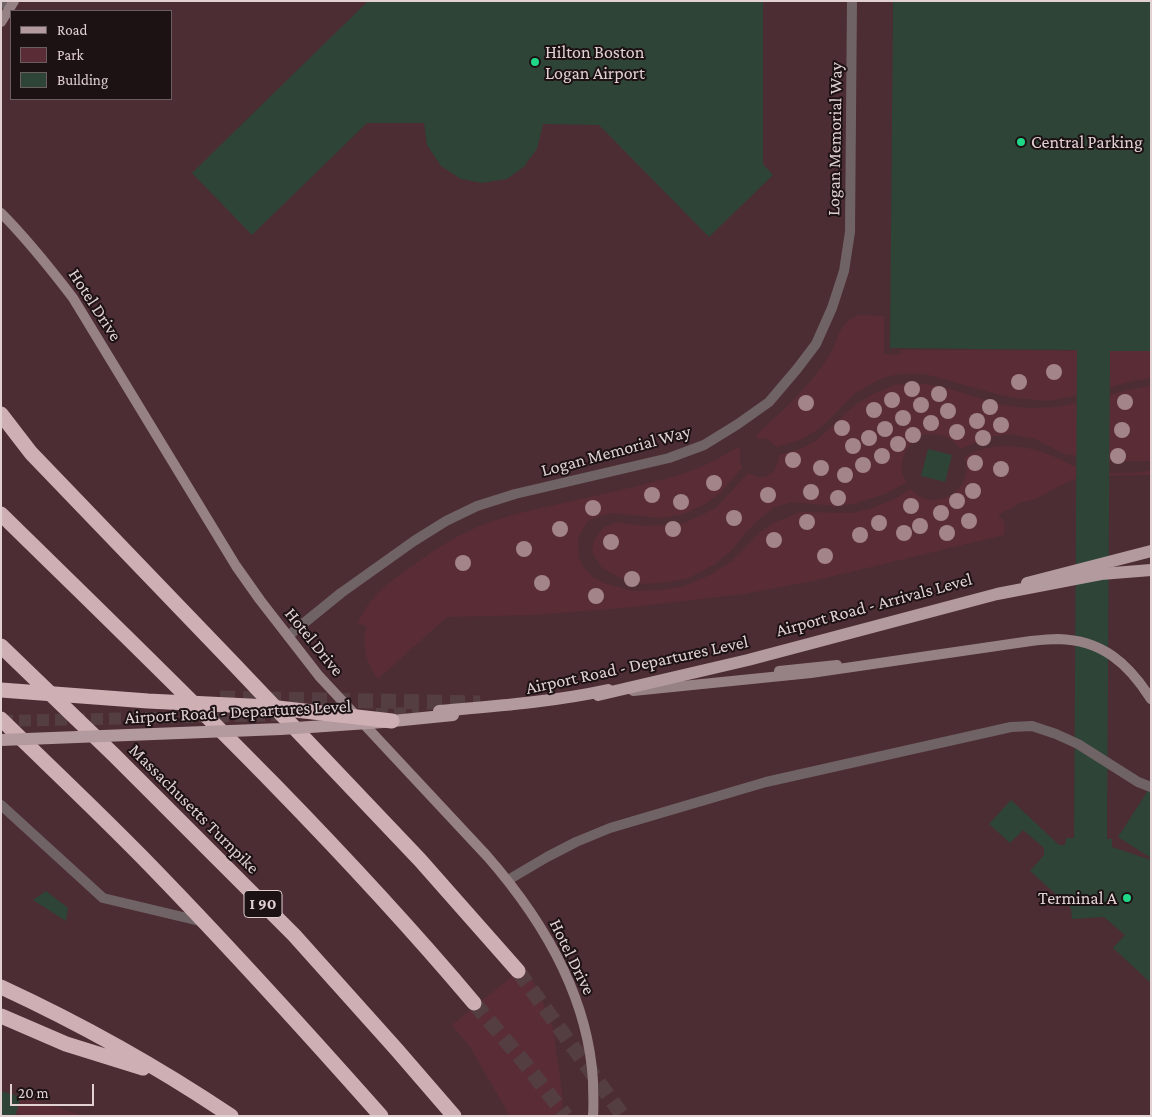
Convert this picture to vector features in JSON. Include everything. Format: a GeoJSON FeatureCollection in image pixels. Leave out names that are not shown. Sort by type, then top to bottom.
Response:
{"type":"FeatureCollection","features":[{"type":"Feature","properties":{"kind":"highway"},"geometry":{"type":"LineString","coordinates":[[1,414],[31,453],[420,860],[518,971]]}},
{"type":"Feature","properties":{"kind":"highway"},"geometry":{"type":"LineString","coordinates":[[1,431],[31,453]]}},
{"type":"Feature","properties":{"kind":"highway"},"geometry":{"type":"LineString","coordinates":[[1,514],[303,814],[408,926],[474,1003]]}},
{"type":"Feature","properties":{"kind":"highway","name":"Massachusetts Turnpike"},"geometry":{"type":"LineString","coordinates":[[1,646],[114,755],[288,929],[454,1116]]}},
{"type":"Feature","properties":{"kind":"highway"},"geometry":{"type":"LineString","coordinates":[[1,690],[148,701],[269,707],[392,721]]}},
{"type":"Feature","properties":{"kind":"highway"},"geometry":{"type":"LineString","coordinates":[[1,719],[204,922],[285,1008],[381,1116]]}},
{"type":"Feature","properties":{"kind":"highway"},"geometry":{"type":"LineString","coordinates":[[1,987],[80,1026],[168,1076],[231,1116]]}},
{"type":"Feature","properties":{"kind":"highway"},"geometry":{"type":"LineString","coordinates":[[1,1016],[66,1044],[168,1076]]}},
{"type":"Feature","properties":{"kind":"main road"},"geometry":{"type":"LineString","coordinates":[[1,22],[14,1]]}},
{"type":"Feature","properties":{"kind":"main road","name":"Hotel Drive"},"geometry":{"type":"LineString","coordinates":[[1,213],[22,234],[73,298],[236,566],[260,600],[319,676],[488,856],[523,901],[552,946],[574,995],[590,1051],[593,1116]]}},
{"type":"Feature","properties":{"kind":"main road","name":"Airport Road - Arrivals Level"},"geometry":{"type":"LineString","coordinates":[[419,713],[520,704],[580,695],[697,670],[1151,551]]}},
{"type":"Feature","properties":{"kind":"main road","name":"Airport Road - Departures Level"},"geometry":{"type":"LineString","coordinates":[[1,740],[281,729],[392,721],[544,705],[598,695],[748,660],[997,594],[1101,574],[1151,570]]}},
{"type":"Feature","properties":{"kind":"main road"},"geometry":{"type":"LineString","coordinates":[[598,695],[811,673],[1031,641],[1059,639],[1080,641],[1102,649],[1120,660],[1134,674],[1149,695]]}},
{"type":"Feature","properties":{"kind":"main road"},"geometry":{"type":"LineString","coordinates":[[580,695],[1032,641],[1059,640],[1080,642],[1102,649],[1120,661],[1149,695]]}},
{"type":"Feature","properties":{"kind":"street"},"geometry":{"type":"LineString","coordinates":[[1,4],[8,1]]}},
{"type":"Feature","properties":{"kind":"street","name":"Logan Memorial Way"},"geometry":{"type":"LineString","coordinates":[[288,636],[341,593],[414,542],[477,506],[515,494],[669,458],[704,445],[769,402],[816,344],[832,308],[844,271],[850,232],[852,1]]}},
{"type":"Feature","properties":{"kind":"street"},"geometry":{"type":"LineString","coordinates":[[508,880],[576,842],[610,828],[766,782],[1011,727],[1032,726],[1056,734],[1078,744],[1138,782],[1151,787]]}},
{"type":"Feature","properties":{"kind":"street"},"geometry":{"type":"LineString","coordinates":[[1,805],[103,898],[204,922]]}},
{"type":"Feature","properties":{"kind":"shaded area"},"geometry":{"type":"Polygon","coordinates":[[[1,1],[1151,1],[1151,1116],[1,1116],[1,1]]]}},
{"type":"Feature","properties":{"kind":"green space"},"geometry":{"type":"Polygon","coordinates":[[[860,315],[884,316],[884,354],[900,355],[901,350],[1151,351],[1151,378],[1049,401],[996,394],[925,374],[899,374],[880,379],[854,394],[827,422],[800,440],[776,447],[768,440],[758,439],[756,435],[796,398],[822,367],[847,322],[860,315]]]}},
{"type":"Feature","properties":{"kind":"green space"},"geometry":{"type":"Polygon","coordinates":[[[913,383],[940,386],[1003,405],[1028,408],[1058,407],[1151,386],[1151,461],[1115,461],[1065,454],[1035,439],[1010,434],[988,437],[961,449],[946,437],[925,435],[911,443],[906,451],[902,461],[902,472],[906,482],[888,493],[853,504],[836,506],[792,502],[775,507],[760,518],[745,533],[731,551],[715,564],[689,578],[645,584],[624,580],[602,568],[592,552],[594,540],[603,528],[617,522],[645,526],[682,524],[716,508],[748,473],[758,477],[768,475],[776,467],[779,455],[800,449],[816,441],[855,405],[873,394],[894,385],[913,383]]]}},
{"type":"Feature","properties":{"kind":"green space"},"geometry":{"type":"Polygon","coordinates":[[[1010,446],[1025,448],[1083,468],[1122,473],[1151,470],[1151,475],[1082,476],[1036,499],[1019,503],[998,514],[1005,523],[1004,535],[817,580],[744,594],[623,608],[532,615],[447,617],[378,679],[366,654],[366,626],[358,623],[368,605],[388,584],[439,548],[478,527],[496,520],[691,471],[738,447],[741,450],[740,463],[742,468],[719,494],[705,504],[684,514],[661,518],[612,513],[587,522],[578,538],[579,559],[584,568],[594,578],[607,584],[634,591],[662,590],[684,586],[710,575],[732,561],[760,532],[775,522],[800,512],[852,513],[873,508],[911,489],[920,497],[931,500],[951,495],[959,488],[964,479],[966,469],[964,458],[973,452],[987,448],[1010,446]]]}},
{"type":"Feature","properties":{"kind":"green space"},"geometry":{"type":"Polygon","coordinates":[[[525,966],[542,999],[553,1028],[563,1099],[561,1116],[510,1116],[470,1047],[452,1025],[525,966]]]}},
{"type":"Feature","properties":{"kind":"green space"},"geometry":{"type":"Polygon","coordinates":[[[21,1097],[85,1116],[27,1116],[16,1113],[21,1097]]]}},
{"type":"Feature","properties":{"kind":"building","name":"Hilton Boston Logan Airport"},"geometry":{"type":"Polygon","coordinates":[[[368,1],[763,1],[763,164],[773,175],[709,237],[599,125],[543,124],[537,149],[525,166],[507,179],[482,183],[461,179],[441,166],[427,145],[424,123],[367,123],[252,235],[192,173],[368,1]]]}},
{"type":"Feature","properties":{"kind":"building","name":"Central Parking"},"geometry":{"type":"Polygon","coordinates":[[[893,1],[1151,1],[1151,351],[1110,351],[1107,839],[1112,839],[1112,847],[1151,860],[1151,983],[1113,948],[1125,935],[1104,917],[1072,919],[1071,908],[1030,871],[1044,855],[1044,848],[1023,830],[1010,843],[989,824],[1011,800],[1059,845],[1065,845],[1066,838],[1074,838],[1077,350],[890,348],[893,1]]]}},
{"type":"Feature","properties":{"kind":"building"},"geometry":{"type":"Polygon","coordinates":[[[928,449],[952,455],[945,482],[921,476],[928,449]]]}},
{"type":"Feature","properties":{"kind":"building","name":"Terminal A"},"geometry":{"type":"Polygon","coordinates":[[[1149,789],[1151,790],[1151,858],[1118,837],[1149,789]]]}},
{"type":"Feature","properties":{"kind":"building"},"geometry":{"type":"Polygon","coordinates":[[[46,891],[68,908],[66,921],[33,900],[46,891]]]}},
{"type":"Feature","properties":{"kind":"building"},"geometry":{"type":"Polygon","coordinates":[[[1,1091],[21,1097],[15,1116],[1,1116],[1,1091]]]}},
{"type":"Feature","properties":{"kind":"tunnel"},"geometry":{"type":"LineString","coordinates":[[220,698],[480,703]]}},
{"type":"Feature","properties":{"kind":"tunnel"},"geometry":{"type":"LineString","coordinates":[[376,714],[419,713]]}},
{"type":"Feature","properties":{"kind":"tunnel"},"geometry":{"type":"LineString","coordinates":[[1,721],[289,715]]}},
{"type":"Feature","properties":{"kind":"tunnel"},"geometry":{"type":"LineString","coordinates":[[518,971],[623,1116]]}},
{"type":"Feature","properties":{"kind":"tunnel"},"geometry":{"type":"LineString","coordinates":[[474,1003],[566,1116]]}},
{"type":"Feature","properties":{"kind":"place","name":"Hilton Boston Logan Airport"},"geometry":{"type":"Point","coordinates":[535,62]}},
{"type":"Feature","properties":{"kind":"place","name":"Central Parking"},"geometry":{"type":"Point","coordinates":[1021,142]}},
{"type":"Feature","properties":{"kind":"place","name":"Terminal A"},"geometry":{"type":"Point","coordinates":[1127,898]}}]}
